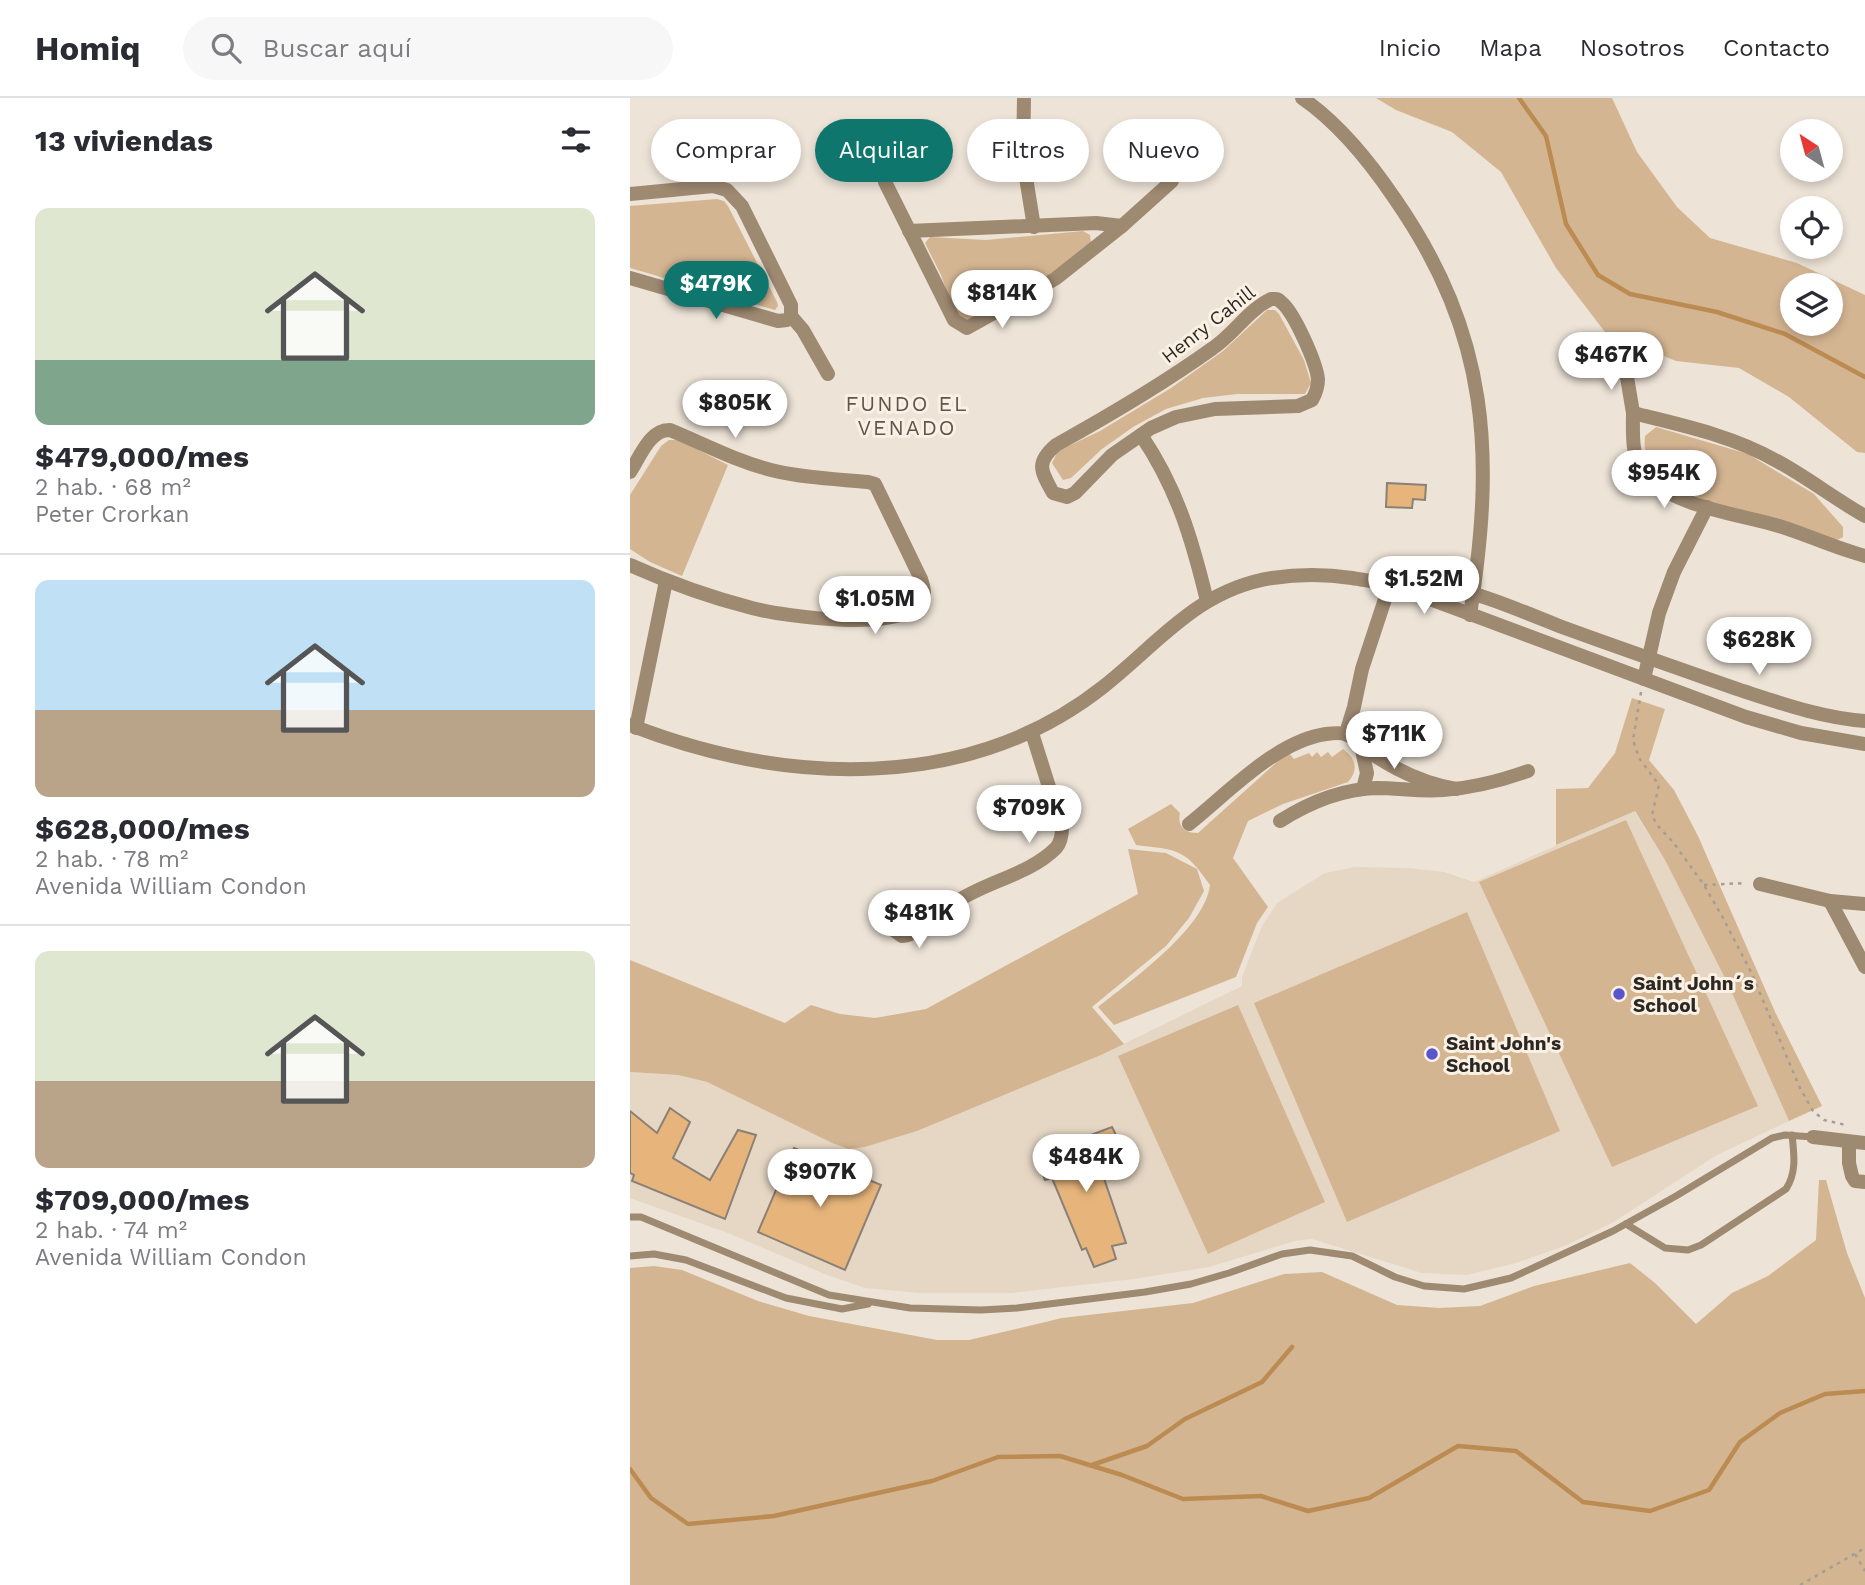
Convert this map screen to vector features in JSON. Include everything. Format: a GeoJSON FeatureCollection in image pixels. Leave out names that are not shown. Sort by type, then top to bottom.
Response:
{"type":"FeatureCollection","features":[{"type":"Feature","properties":{"kind":"street"},"geometry":{"type":"LineString","coordinates":[[1024,98],[1023,159],[1034,227]]}},
{"type":"Feature","properties":{"kind":"street"},"geometry":{"type":"LineString","coordinates":[[1302,98],[1342,133],[1390,192],[1430,255],[1457,315],[1472,366],[1482,423],[1483,477],[1470,615]]}},
{"type":"Feature","properties":{"kind":"street"},"geometry":{"type":"LineString","coordinates":[[885,182],[954,320],[967,328],[1055,279],[1122,226],[1171,182]]}},
{"type":"Feature","properties":{"kind":"street"},"geometry":{"type":"LineString","coordinates":[[630,194],[713,186],[733,195],[742,206],[792,309],[791,316],[788,320],[778,321],[630,278]]}},
{"type":"Feature","properties":{"kind":"street"},"geometry":{"type":"LineString","coordinates":[[909,231],[1096,223],[1122,226]]}},
{"type":"Feature","properties":{"kind":"street","name":"Henry Cahill"},"geometry":{"type":"LineString","coordinates":[[1278,299],[1284,304],[1302,336],[1318,377],[1317,391],[1312,400],[1298,406],[1214,409],[1176,417],[1141,435],[1112,455],[1075,493],[1067,497],[1053,493],[1042,473],[1043,458],[1056,445],[1129,405],[1217,346],[1265,302],[1278,299]]}},
{"type":"Feature","properties":{"kind":"street"},"geometry":{"type":"LineString","coordinates":[[791,316],[803,330],[828,374]]}},
{"type":"Feature","properties":{"kind":"street"},"geometry":{"type":"LineString","coordinates":[[1625,365],[1633,413],[1636,455],[1643,472],[1651,481],[1673,495],[1707,507],[1782,527],[1865,556]]}},
{"type":"Feature","properties":{"kind":"street"},"geometry":{"type":"LineString","coordinates":[[1633,413],[1717,435],[1754,450],[1777,461],[1865,516]]}},
{"type":"Feature","properties":{"kind":"street"},"geometry":{"type":"LineString","coordinates":[[630,472],[653,436],[664,429],[772,470],[875,484],[921,579],[924,594],[917,607],[895,616],[868,620],[827,620],[755,609],[666,581],[630,565]]}},
{"type":"Feature","properties":{"kind":"street"},"geometry":{"type":"LineString","coordinates":[[1141,435],[1158,460],[1192,537],[1207,601]]}},
{"type":"Feature","properties":{"kind":"street"},"geometry":{"type":"LineString","coordinates":[[1644,679],[1659,613],[1674,572],[1707,507]]}},
{"type":"Feature","properties":{"kind":"street"},"geometry":{"type":"LineString","coordinates":[[666,581],[633,727],[690,747],[753,761],[852,769],[940,761],[987,750],[1032,733],[1064,715],[1104,686],[1177,622],[1207,601],[1254,582],[1286,576],[1348,577],[1390,584],[1773,726],[1837,741],[1865,744]]}},
{"type":"Feature","properties":{"kind":"street"},"geometry":{"type":"LineString","coordinates":[[1390,584],[1426,582],[1473,593],[1648,659],[1799,709],[1865,721]]}},
{"type":"Feature","properties":{"kind":"street"},"geometry":{"type":"LineString","coordinates":[[1346,733],[1362,669],[1390,584]]}},
{"type":"Feature","properties":{"kind":"street"},"geometry":{"type":"LineString","coordinates":[[958,900],[1022,870],[1059,844],[1062,828],[1032,733]]}},
{"type":"Feature","properties":{"kind":"street"},"geometry":{"type":"LineString","coordinates":[[1189,824],[1282,749],[1319,735],[1346,733],[1361,746],[1412,777],[1456,789]]}},
{"type":"Feature","properties":{"kind":"street"},"geometry":{"type":"LineString","coordinates":[[1361,746],[1367,773],[1363,789]]}},
{"type":"Feature","properties":{"kind":"street"},"geometry":{"type":"LineString","coordinates":[[1280,821],[1311,803],[1345,792],[1363,789],[1456,789],[1493,783],[1528,771]]}},
{"type":"Feature","properties":{"kind":"street"},"geometry":{"type":"LineString","coordinates":[[1760,884],[1830,901],[1865,904]]}},
{"type":"Feature","properties":{"kind":"street"},"geometry":{"type":"LineString","coordinates":[[1830,901],[1865,967]]}},
{"type":"Feature","properties":{"kind":"street"},"geometry":{"type":"LineString","coordinates":[[1813,1137],[1865,1143]]}},
{"type":"Feature","properties":{"kind":"street"},"geometry":{"type":"LineString","coordinates":[[1849,1142],[1852,1176],[1855,1181],[1865,1182]]}},
{"type":"Feature","properties":{"kind":"lane"},"geometry":{"type":"LineString","coordinates":[[1626,1224],[1665,1248],[1681,1250],[1701,1245],[1786,1189],[1794,1166],[1792,1135]]}},
{"type":"Feature","properties":{"kind":"lane"},"geometry":{"type":"LineString","coordinates":[[630,1217],[641,1217],[829,1295],[910,1308],[981,1310],[1050,1305],[1191,1284],[1282,1254],[1310,1250],[1352,1256],[1410,1283],[1464,1289],[1491,1284],[1520,1274],[1626,1224],[1778,1136],[1813,1137]]}},
{"type":"Feature","properties":{"kind":"lane"},"geometry":{"type":"LineString","coordinates":[[630,1256],[654,1254],[685,1260],[786,1298],[842,1309],[872,1303]]}},
{"type":"Feature","properties":{"kind":"path"},"geometry":{"type":"LineString","coordinates":[[1644,679],[1633,740],[1639,758],[1659,785],[1653,815],[1657,825],[1673,842],[1704,885],[1751,972],[1800,1088],[1813,1111],[1824,1119],[1847,1126]]}},
{"type":"Feature","properties":{"kind":"path"},"geometry":{"type":"LineString","coordinates":[[1704,885],[1760,884]]}},
{"type":"Feature","properties":{"kind":"path"},"geometry":{"type":"LineString","coordinates":[[1800,1585],[1865,1548]]}},
{"type":"Feature","properties":{"kind":"path"},"geometry":{"type":"LineString","coordinates":[[1855,1555],[1865,1571]]}},
{"type":"Feature","properties":{"kind":"shaded area"},"geometry":{"type":"Polygon","coordinates":[[[1376,98],[1612,98],[1637,152],[1677,207],[1710,238],[1797,263],[1818,273],[1780,273],[1780,336],[1843,336],[1843,285],[1865,295],[1865,453],[1857,452],[1789,397],[1739,368],[1676,361],[1605,332],[1556,268],[1501,172],[1452,132],[1396,110],[1376,98]]]}},
{"type":"Feature","properties":{"kind":"shaded area"},"geometry":{"type":"Polygon","coordinates":[[[717,199],[728,206],[777,302],[775,310],[630,268],[630,206],[717,199]]]}},
{"type":"Feature","properties":{"kind":"shaded area"},"geometry":{"type":"Polygon","coordinates":[[[1083,231],[1090,235],[1091,243],[1054,272],[968,321],[954,312],[941,275],[925,243],[930,237],[986,240],[1083,231]]]}},
{"type":"Feature","properties":{"kind":"shaded area"},"geometry":{"type":"Polygon","coordinates":[[[1267,310],[1275,310],[1279,314],[1304,360],[1311,383],[1305,394],[1237,394],[1203,398],[1166,409],[1133,427],[1102,449],[1071,478],[1063,480],[1052,463],[1058,451],[1100,431],[1171,388],[1223,351],[1267,310]]]}},
{"type":"Feature","properties":{"kind":"shaded area"},"geometry":{"type":"Polygon","coordinates":[[[1656,427],[1748,454],[1814,494],[1843,527],[1843,537],[1837,540],[1766,520],[1684,491],[1664,479],[1647,460],[1645,436],[1656,427]]]}},
{"type":"Feature","properties":{"kind":"shaded area"},"geometry":{"type":"Polygon","coordinates":[[[669,440],[679,440],[728,465],[682,576],[650,562],[630,549],[630,495],[661,446],[669,440]]]}},
{"type":"Feature","properties":{"kind":"shaded area"},"geometry":{"type":"Polygon","coordinates":[[[1632,698],[1665,709],[1649,760],[1674,790],[1698,836],[1776,1014],[1822,1106],[1789,1121],[1728,984],[1665,860],[1635,811],[1556,845],[1556,789],[1588,788],[1615,753],[1632,698]]]}},
{"type":"Feature","properties":{"kind":"shaded area"},"geometry":{"type":"Polygon","coordinates":[[[1343,749],[1351,756],[1355,769],[1348,782],[1283,804],[1248,821],[1233,858],[1268,907],[1257,923],[1236,977],[1114,1025],[1098,1007],[1147,968],[1181,935],[1205,901],[1210,885],[1194,864],[1180,853],[1136,845],[1128,829],[1171,804],[1180,813],[1183,828],[1198,833],[1288,752],[1294,759],[1309,753],[1312,757],[1317,752],[1321,757],[1328,752],[1332,757],[1343,749]]]}},
{"type":"Feature","properties":{"kind":"shaded area","name":"Saint John's School"},"geometry":{"type":"Polygon","coordinates":[[[1634,811],[1665,860],[1728,984],[1789,1121],[1717,1155],[1612,1223],[1567,1245],[1516,1263],[1467,1275],[1422,1273],[1312,1239],[1295,1241],[1209,1267],[1134,1279],[1012,1293],[920,1293],[865,1288],[728,1233],[630,1198],[630,1072],[678,1075],[707,1082],[789,1122],[865,1147],[917,1131],[1101,1055],[1242,986],[1242,977],[1262,926],[1277,903],[1325,873],[1355,867],[1408,868],[1444,872],[1474,882],[1634,811]]]}},
{"type":"Feature","properties":{"kind":"shaded area","name":"Saint John´s School"},"geometry":{"type":"Polygon","coordinates":[[[1626,820],[1758,1106],[1612,1167],[1479,882],[1626,820]]]}},
{"type":"Feature","properties":{"kind":"shaded area"},"geometry":{"type":"Polygon","coordinates":[[[1128,849],[1166,853],[1197,869],[1204,891],[1189,918],[1166,946],[1092,1007],[1124,1044],[1101,1055],[917,1131],[865,1147],[849,1149],[707,1082],[678,1075],[630,1072],[630,960],[785,1023],[811,1005],[840,1014],[875,1018],[926,1009],[1138,894],[1128,849]]]}},
{"type":"Feature","properties":{"kind":"shaded area"},"geometry":{"type":"Polygon","coordinates":[[[1467,912],[1560,1131],[1347,1222],[1254,1003],[1467,912]]]}},
{"type":"Feature","properties":{"kind":"shaded area"},"geometry":{"type":"Polygon","coordinates":[[[1238,1005],[1325,1202],[1208,1254],[1118,1056],[1238,1005]]]}},
{"type":"Feature","properties":{"kind":"shaded area"},"geometry":{"type":"Polygon","coordinates":[[[1819,1180],[1826,1180],[1847,1253],[1865,1298],[1865,1585],[630,1585],[630,1268],[654,1266],[682,1270],[758,1301],[809,1316],[937,1340],[969,1340],[1062,1318],[1193,1303],[1284,1274],[1322,1272],[1397,1305],[1439,1308],[1480,1306],[1534,1286],[1630,1263],[1655,1283],[1696,1324],[1732,1293],[1768,1276],[1816,1240],[1819,1180]]]}},
{"type":"Feature","properties":{"kind":"building"},"geometry":{"type":"Polygon","coordinates":[[[1387,483],[1426,485],[1425,500],[1413,499],[1412,508],[1386,507],[1387,483]]]}},
{"type":"Feature","properties":{"kind":"building"},"geometry":{"type":"Polygon","coordinates":[[[670,1108],[690,1122],[673,1158],[710,1180],[738,1130],[756,1135],[725,1219],[632,1181],[634,1175],[630,1173],[630,1111],[657,1133],[670,1108]]]}},
{"type":"Feature","properties":{"kind":"building"},"geometry":{"type":"Polygon","coordinates":[[[1112,1127],[1118,1139],[1094,1149],[1126,1243],[1112,1246],[1116,1259],[1094,1267],[1086,1248],[1082,1250],[1052,1178],[1045,1180],[1035,1156],[1112,1127]]]}},
{"type":"Feature","properties":{"kind":"building"},"geometry":{"type":"Polygon","coordinates":[[[794,1148],[881,1185],[845,1270],[758,1232],[794,1148]]]}},
{"type":"Feature","properties":{"kind":"waterway"},"geometry":{"type":"LineString","coordinates":[[1519,98],[1546,136],[1566,224],[1598,275],[1630,294],[1717,312],[1785,334],[1865,377]]}},
{"type":"Feature","properties":{"kind":"waterway"},"geometry":{"type":"LineString","coordinates":[[1092,1465],[1147,1446],[1185,1419],[1262,1382],[1292,1347]]}},
{"type":"Feature","properties":{"kind":"waterway"},"geometry":{"type":"LineString","coordinates":[[630,1469],[651,1498],[688,1524],[774,1516],[932,1481],[998,1457],[1060,1456],[1122,1475],[1183,1499],[1261,1496],[1308,1511],[1369,1498],[1458,1446],[1516,1451],[1583,1502],[1650,1511],[1709,1490],[1740,1442],[1780,1413],[1825,1394],[1865,1391]]}},
{"type":"Feature","properties":{"kind":"place","name":"Saint John´s School"},"geometry":{"type":"Point","coordinates":[1619,994]}},
{"type":"Feature","properties":{"kind":"place","name":"Saint John's School"},"geometry":{"type":"Point","coordinates":[1432,1054]}},
{"type":"Feature","properties":{"kind":"district","name":"FUNDO EL VENADO"},"geometry":{"type":"Point","coordinates":[907,416]}}]}
